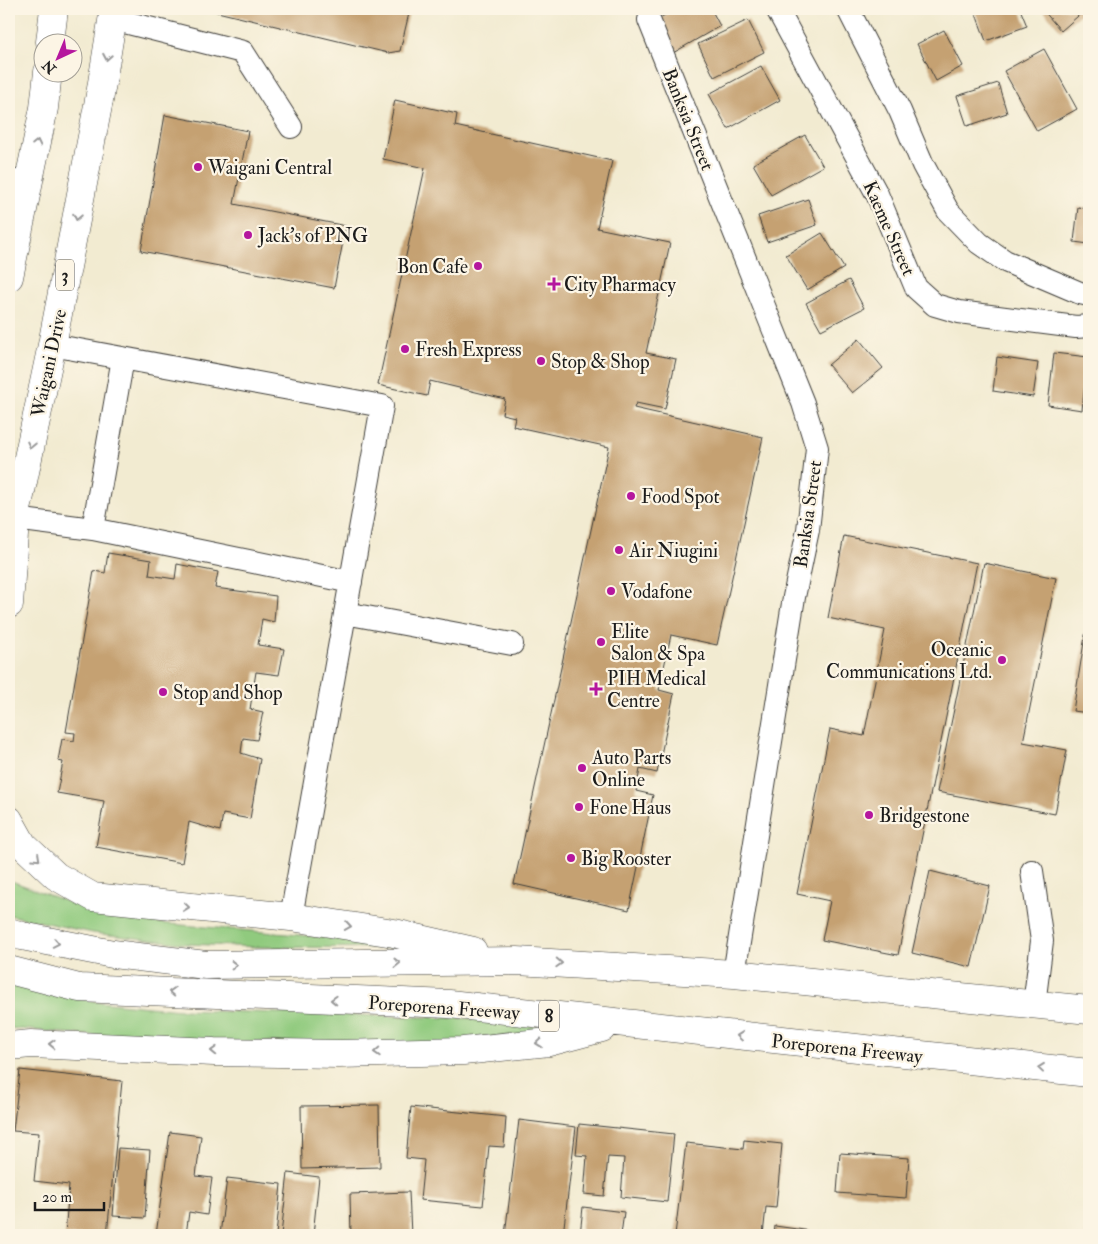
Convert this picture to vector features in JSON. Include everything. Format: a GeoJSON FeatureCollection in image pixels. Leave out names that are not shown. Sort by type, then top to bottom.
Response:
{"type":"FeatureCollection","features":[{"type":"Feature","properties":{"kind":"highway"},"geometry":{"type":"LineString","coordinates":[[51,32],[54,9]]}},
{"type":"Feature","properties":{"kind":"highway","name":"Waigani Drive"},"geometry":{"type":"LineString","coordinates":[[9,604],[12,529],[52,345],[100,95],[113,14]]}},
{"type":"Feature","properties":{"kind":"highway"},"geometry":{"type":"LineString","coordinates":[[9,277],[18,182],[44,108],[47,82]]}},
{"type":"Feature","properties":{"kind":"highway"},"geometry":{"type":"LineString","coordinates":[[9,820],[23,845],[56,876],[92,897],[292,917],[394,933],[517,961]]}},
{"type":"Feature","properties":{"kind":"highway","name":"Poreporena Freeway"},"geometry":{"type":"LineString","coordinates":[[9,932],[113,954],[206,965],[517,961],[734,974],[1089,1010]]}},
{"type":"Feature","properties":{"kind":"highway","name":"Poreporena Freeway"},"geometry":{"type":"LineString","coordinates":[[9,970],[79,988],[449,1004],[620,1024],[1089,1073]]}},
{"type":"Feature","properties":{"kind":"highway"},"geometry":{"type":"LineString","coordinates":[[9,1046],[31,1044],[214,1052],[339,1054],[463,1051],[549,1042],[620,1024]]}},
{"type":"Feature","properties":{"kind":"street","name":"Kaeme Street"},"geometry":{"type":"LineString","coordinates":[[777,9],[877,194],[916,288],[935,305],[959,312],[1076,327],[1089,326]]}},
{"type":"Feature","properties":{"kind":"street"},"geometry":{"type":"LineString","coordinates":[[848,9],[900,111],[922,165],[948,211],[979,243],[1006,261],[1080,293],[1089,295]]}},
{"type":"Feature","properties":{"kind":"street"},"geometry":{"type":"LineString","coordinates":[[113,14],[243,52],[291,127]]}},
{"type":"Feature","properties":{"kind":"street","name":"Banksia Street"},"geometry":{"type":"LineString","coordinates":[[650,20],[803,403],[817,448],[808,530],[793,607],[734,974]]}},
{"type":"Feature","properties":{"kind":"street"},"geometry":{"type":"LineString","coordinates":[[52,345],[382,406],[292,917]]}},
{"type":"Feature","properties":{"kind":"street"},"geometry":{"type":"LineString","coordinates":[[93,529],[123,358]]}},
{"type":"Feature","properties":{"kind":"street"},"geometry":{"type":"LineString","coordinates":[[12,529],[93,529],[351,582]]}},
{"type":"Feature","properties":{"kind":"street"},"geometry":{"type":"LineString","coordinates":[[345,613],[512,644]]}},
{"type":"Feature","properties":{"kind":"street"},"geometry":{"type":"LineString","coordinates":[[1032,871],[1042,942],[1034,1005]]}},
{"type":"Feature","properties":{"kind":"green space"},"geometry":{"type":"Polygon","coordinates":[[[9,880],[105,916],[158,923],[393,943],[413,948],[258,947],[186,944],[93,933],[9,915],[9,880]]]}},
{"type":"Feature","properties":{"kind":"green space"},"geometry":{"type":"Polygon","coordinates":[[[9,983],[98,1002],[180,1010],[484,1019],[553,1029],[452,1045],[143,1040],[9,1028],[9,983]]]}},
{"type":"Feature","properties":{"kind":"building"},"geometry":{"type":"Polygon","coordinates":[[[205,9],[410,9],[400,51],[388,53],[205,9]]]}},
{"type":"Feature","properties":{"kind":"building"},"geometry":{"type":"Polygon","coordinates":[[[676,9],[711,9],[720,26],[673,53],[654,21],[676,9]]]}},
{"type":"Feature","properties":{"kind":"building"},"geometry":{"type":"Polygon","coordinates":[[[974,9],[1020,9],[1027,26],[986,41],[974,9]]]}},
{"type":"Feature","properties":{"kind":"building"},"geometry":{"type":"Polygon","coordinates":[[[1042,9],[1086,9],[1061,31],[1042,9]]]}},
{"type":"Feature","properties":{"kind":"building"},"geometry":{"type":"Polygon","coordinates":[[[748,20],[764,52],[714,77],[698,44],[748,20]]]}},
{"type":"Feature","properties":{"kind":"building"},"geometry":{"type":"Polygon","coordinates":[[[944,30],[963,66],[936,81],[917,44],[944,30]]]}},
{"type":"Feature","properties":{"kind":"building"},"geometry":{"type":"Polygon","coordinates":[[[1044,49],[1077,109],[1037,131],[1004,71],[1044,49]]]}},
{"type":"Feature","properties":{"kind":"building"},"geometry":{"type":"Polygon","coordinates":[[[761,66],[780,100],[728,129],[709,94],[761,66]]]}},
{"type":"Feature","properties":{"kind":"building"},"geometry":{"type":"Polygon","coordinates":[[[998,83],[1007,113],[967,126],[957,96],[998,83]]]}},
{"type":"Feature","properties":{"kind":"building"},"geometry":{"type":"Polygon","coordinates":[[[395,100],[457,114],[455,126],[612,161],[597,228],[670,243],[646,353],[676,359],[665,409],[636,403],[634,408],[763,437],[717,645],[671,635],[659,690],[674,694],[657,773],[640,769],[636,791],[653,795],[629,910],[514,884],[609,447],[513,426],[515,417],[502,414],[505,399],[430,381],[427,396],[378,385],[425,168],[383,159],[395,100]]]}},
{"type":"Feature","properties":{"kind":"building","name":"Waigani Central"},"geometry":{"type":"Polygon","coordinates":[[[165,115],[248,131],[234,204],[346,226],[334,288],[141,251],[165,115]]]}},
{"type":"Feature","properties":{"kind":"building"},"geometry":{"type":"Polygon","coordinates":[[[805,135],[823,166],[771,195],[753,164],[805,135]]]}},
{"type":"Feature","properties":{"kind":"building"},"geometry":{"type":"Polygon","coordinates":[[[808,199],[817,225],[767,242],[758,216],[808,199]]]}},
{"type":"Feature","properties":{"kind":"building"},"geometry":{"type":"Polygon","coordinates":[[[1078,207],[1089,209],[1089,244],[1074,242],[1078,207]]]}},
{"type":"Feature","properties":{"kind":"building"},"geometry":{"type":"Polygon","coordinates":[[[822,233],[844,268],[807,290],[786,255],[822,233]]]}},
{"type":"Feature","properties":{"kind":"building"},"geometry":{"type":"Polygon","coordinates":[[[849,280],[864,308],[821,330],[806,303],[849,280]]]}},
{"type":"Feature","properties":{"kind":"building"},"geometry":{"type":"Polygon","coordinates":[[[859,339],[883,368],[852,393],[828,365],[859,339]]]}},
{"type":"Feature","properties":{"kind":"building"},"geometry":{"type":"Polygon","coordinates":[[[1054,353],[1088,357],[1082,410],[1048,405],[1054,353]]]}},
{"type":"Feature","properties":{"kind":"building"},"geometry":{"type":"Polygon","coordinates":[[[997,357],[1038,363],[1033,397],[993,391],[997,357]]]}},
{"type":"Feature","properties":{"kind":"building","name":"Bridgestone"},"geometry":{"type":"Polygon","coordinates":[[[844,536],[977,563],[898,955],[822,940],[830,901],[797,894],[830,729],[864,736],[885,630],[828,618],[844,536]]]}},
{"type":"Feature","properties":{"kind":"building","name":"Stop and Shop"},"geometry":{"type":"Polygon","coordinates":[[[108,553],[151,560],[149,575],[175,579],[177,564],[218,572],[215,588],[276,596],[274,622],[262,619],[258,645],[284,649],[279,675],[256,672],[250,709],[263,712],[257,740],[243,738],[241,753],[260,759],[250,819],[223,814],[220,831],[189,822],[182,863],[96,847],[104,801],[57,793],[63,762],[58,761],[62,739],[74,741],[75,733],[66,732],[94,571],[105,573],[108,553]]]}},
{"type":"Feature","properties":{"kind":"building","name":"Oceanic Communications Ltd."},"geometry":{"type":"Polygon","coordinates":[[[984,563],[1056,578],[1023,742],[1067,750],[1055,814],[937,792],[984,563]]]}},
{"type":"Feature","properties":{"kind":"building"},"geometry":{"type":"Polygon","coordinates":[[[1089,617],[1089,713],[1073,711],[1089,617]]]}},
{"type":"Feature","properties":{"kind":"building"},"geometry":{"type":"Polygon","coordinates":[[[930,871],[990,886],[971,967],[912,953],[930,871]]]}},
{"type":"Feature","properties":{"kind":"building"},"geometry":{"type":"Polygon","coordinates":[[[20,1070],[122,1081],[107,1235],[65,1235],[69,1185],[34,1181],[39,1133],[13,1131],[20,1070]]]}},
{"type":"Feature","properties":{"kind":"building"},"geometry":{"type":"Polygon","coordinates":[[[379,1105],[380,1167],[302,1169],[301,1106],[379,1105]]]}},
{"type":"Feature","properties":{"kind":"building"},"geometry":{"type":"Polygon","coordinates":[[[411,1107],[506,1117],[504,1147],[489,1146],[483,1206],[420,1200],[424,1160],[406,1158],[411,1107]]]}},
{"type":"Feature","properties":{"kind":"building"},"geometry":{"type":"Polygon","coordinates":[[[519,1120],[576,1127],[563,1235],[505,1235],[519,1120]]]}},
{"type":"Feature","properties":{"kind":"building"},"geometry":{"type":"Polygon","coordinates":[[[579,1124],[674,1134],[667,1202],[621,1197],[624,1158],[608,1157],[604,1196],[584,1194],[587,1156],[576,1155],[579,1124]]]}},
{"type":"Feature","properties":{"kind":"building"},"geometry":{"type":"Polygon","coordinates":[[[170,1132],[201,1136],[196,1176],[212,1178],[207,1215],[189,1212],[186,1235],[156,1235],[170,1132]]]}},
{"type":"Feature","properties":{"kind":"building"},"geometry":{"type":"Polygon","coordinates":[[[744,1140],[782,1144],[776,1208],[766,1207],[763,1235],[675,1235],[686,1143],[743,1149],[744,1140]]]}},
{"type":"Feature","properties":{"kind":"building"},"geometry":{"type":"Polygon","coordinates":[[[118,1148],[150,1150],[145,1218],[113,1216],[118,1148]]]}},
{"type":"Feature","properties":{"kind":"building"},"geometry":{"type":"Polygon","coordinates":[[[840,1153],[909,1158],[906,1198],[837,1193],[840,1153]]]}},
{"type":"Feature","properties":{"kind":"building"},"geometry":{"type":"Polygon","coordinates":[[[288,1173],[319,1177],[313,1235],[281,1235],[288,1173]]]}},
{"type":"Feature","properties":{"kind":"building"},"geometry":{"type":"Polygon","coordinates":[[[227,1178],[281,1184],[276,1235],[220,1235],[227,1178]]]}},
{"type":"Feature","properties":{"kind":"building"},"geometry":{"type":"Polygon","coordinates":[[[409,1192],[411,1235],[351,1235],[350,1194],[409,1192]]]}},
{"type":"Feature","properties":{"kind":"building"},"geometry":{"type":"Polygon","coordinates":[[[583,1207],[624,1212],[621,1235],[580,1235],[583,1207]]]}},
{"type":"Feature","properties":{"kind":"building"},"geometry":{"type":"Polygon","coordinates":[[[1088,1213],[1089,1235],[1085,1235],[1088,1213]]]}},
{"type":"Feature","properties":{"kind":"building"},"geometry":{"type":"Polygon","coordinates":[[[775,1226],[833,1234],[833,1235],[774,1235],[775,1226]]]}},
{"type":"Feature","properties":{"kind":"place","name":"Waigani Central"},"geometry":{"type":"Point","coordinates":[198,167]}},
{"type":"Feature","properties":{"kind":"place","name":"Jack's of PNG"},"geometry":{"type":"Point","coordinates":[248,235]}},
{"type":"Feature","properties":{"kind":"place","name":"Bon Cafe"},"geometry":{"type":"Point","coordinates":[478,266]}},
{"type":"Feature","properties":{"kind":"place","name":"City Pharmacy"},"geometry":{"type":"Point","coordinates":[554,284]}},
{"type":"Feature","properties":{"kind":"place","name":"Fresh Express"},"geometry":{"type":"Point","coordinates":[405,349]}},
{"type":"Feature","properties":{"kind":"place","name":"Stop & Shop"},"geometry":{"type":"Point","coordinates":[541,361]}},
{"type":"Feature","properties":{"kind":"place","name":"Food Spot"},"geometry":{"type":"Point","coordinates":[631,496]}},
{"type":"Feature","properties":{"kind":"place","name":"Air Niugini"},"geometry":{"type":"Point","coordinates":[619,550]}},
{"type":"Feature","properties":{"kind":"place","name":"Vodafone"},"geometry":{"type":"Point","coordinates":[611,591]}},
{"type":"Feature","properties":{"kind":"place","name":"Elite Salon & Spa"},"geometry":{"type":"Point","coordinates":[601,642]}},
{"type":"Feature","properties":{"kind":"place","name":"Oceanic Communications Ltd."},"geometry":{"type":"Point","coordinates":[1002,660]}},
{"type":"Feature","properties":{"kind":"place","name":"PIH Medical Centre"},"geometry":{"type":"Point","coordinates":[596,689]}},
{"type":"Feature","properties":{"kind":"place","name":"Stop and Shop"},"geometry":{"type":"Point","coordinates":[163,692]}},
{"type":"Feature","properties":{"kind":"place","name":"Auto Parts Online"},"geometry":{"type":"Point","coordinates":[582,768]}},
{"type":"Feature","properties":{"kind":"place","name":"Fone Haus"},"geometry":{"type":"Point","coordinates":[579,807]}},
{"type":"Feature","properties":{"kind":"place","name":"Bridgestone"},"geometry":{"type":"Point","coordinates":[869,815]}},
{"type":"Feature","properties":{"kind":"place","name":"Big Rooster"},"geometry":{"type":"Point","coordinates":[571,858]}}]}
